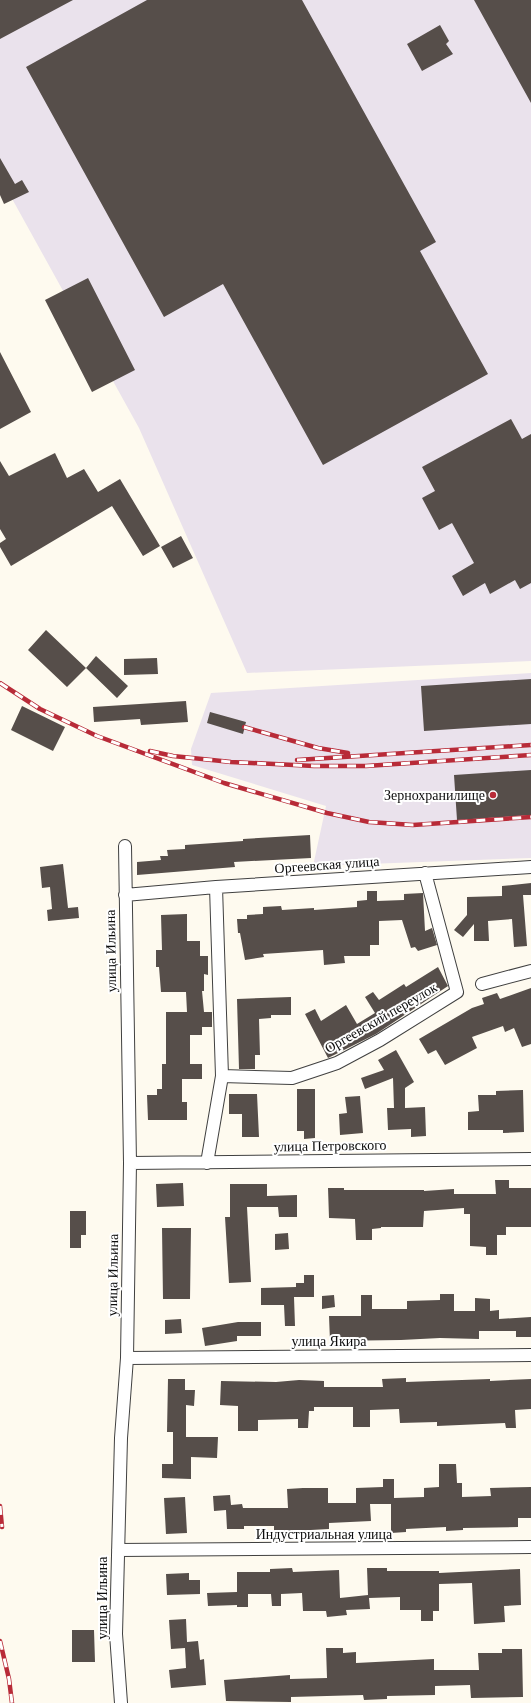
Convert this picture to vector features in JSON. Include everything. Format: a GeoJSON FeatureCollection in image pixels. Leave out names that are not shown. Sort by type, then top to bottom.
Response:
{"type":"FeatureCollection","features":[{"type":"Feature","properties":{"kind":"street","name":"улица Ильина"},"geometry":{"type":"LineString","coordinates":[[121,1703],[116,1634],[121,1438],[127,1358],[130,1163],[125,846]]}},
{"type":"Feature","properties":{"kind":"street","name":"Оргеевская улица"},"geometry":{"type":"LineString","coordinates":[[125,895],[216,887],[531,867]]}},
{"type":"Feature","properties":{"kind":"street","name":"Оргеевский переулок"},"geometry":{"type":"LineString","coordinates":[[222,1076],[292,1078],[337,1063],[380,1040],[457,992],[425,873]]}},
{"type":"Feature","properties":{"kind":"street"},"geometry":{"type":"LineString","coordinates":[[207,1163],[222,1076],[216,887]]}},
{"type":"Feature","properties":{"kind":"street"},"geometry":{"type":"LineString","coordinates":[[482,984],[531,971]]}},
{"type":"Feature","properties":{"kind":"street","name":"улица Петровского"},"geometry":{"type":"LineString","coordinates":[[130,1163],[531,1159]]}},
{"type":"Feature","properties":{"kind":"street","name":"улица Якира"},"geometry":{"type":"LineString","coordinates":[[127,1358],[531,1355]]}},
{"type":"Feature","properties":{"kind":"street","name":"Индустриальная улица"},"geometry":{"type":"LineString","coordinates":[[118,1550],[531,1547]]}},
{"type":"Feature","properties":{"kind":"shaded area"},"geometry":{"type":"Polygon","coordinates":[[[63,0],[531,0],[531,661],[247,673],[139,428],[0,177],[0,35],[63,0]]]}},
{"type":"Feature","properties":{"kind":"shaded area"},"geometry":{"type":"Polygon","coordinates":[[[531,673],[531,858],[313,866],[326,806],[192,765],[191,749],[211,693],[531,673]]]}},
{"type":"Feature","properties":{"kind":"building"},"geometry":{"type":"Polygon","coordinates":[[[0,0],[73,0],[0,39],[0,0]]]}},
{"type":"Feature","properties":{"kind":"building"},"geometry":{"type":"Polygon","coordinates":[[[147,0],[302,0],[436,242],[420,251],[488,374],[323,465],[223,284],[164,317],[26,67],[147,0]]]}},
{"type":"Feature","properties":{"kind":"building"},"geometry":{"type":"Polygon","coordinates":[[[474,0],[531,0],[531,103],[474,0]]]}},
{"type":"Feature","properties":{"kind":"building"},"geometry":{"type":"Polygon","coordinates":[[[440,25],[449,41],[446,44],[453,54],[422,71],[407,44],[440,25]]]}},
{"type":"Feature","properties":{"kind":"building"},"geometry":{"type":"Polygon","coordinates":[[[0,158],[15,184],[22,180],[29,192],[4,204],[0,195],[0,158]]]}},
{"type":"Feature","properties":{"kind":"building"},"geometry":{"type":"Polygon","coordinates":[[[88,278],[135,370],[92,392],[45,300],[88,278]]]}},
{"type":"Feature","properties":{"kind":"building"},"geometry":{"type":"Polygon","coordinates":[[[0,352],[31,412],[0,429],[0,352]]]}},
{"type":"Feature","properties":{"kind":"building"},"geometry":{"type":"Polygon","coordinates":[[[511,419],[522,439],[531,434],[531,583],[520,589],[515,580],[490,594],[485,583],[463,596],[452,576],[474,563],[452,523],[439,530],[422,498],[435,491],[422,467],[511,419]]]}},
{"type":"Feature","properties":{"kind":"building"},"geometry":{"type":"Polygon","coordinates":[[[55,453],[67,478],[84,469],[98,492],[120,479],[160,546],[143,556],[112,506],[11,566],[0,547],[0,543],[6,539],[0,529],[0,461],[9,476],[55,453]]]}},
{"type":"Feature","properties":{"kind":"building"},"geometry":{"type":"Polygon","coordinates":[[[181,536],[193,558],[173,568],[161,547],[181,536]]]}},
{"type":"Feature","properties":{"kind":"building"},"geometry":{"type":"Polygon","coordinates":[[[46,630],[86,668],[67,687],[28,650],[46,630]]]}},
{"type":"Feature","properties":{"kind":"building"},"geometry":{"type":"Polygon","coordinates":[[[96,656],[128,686],[117,698],[86,668],[96,656]]]}},
{"type":"Feature","properties":{"kind":"building"},"geometry":{"type":"Polygon","coordinates":[[[157,658],[158,674],[124,675],[124,659],[157,658]]]}},
{"type":"Feature","properties":{"kind":"building"},"geometry":{"type":"Polygon","coordinates":[[[531,679],[531,724],[424,731],[421,686],[531,679]]]}},
{"type":"Feature","properties":{"kind":"building"},"geometry":{"type":"Polygon","coordinates":[[[186,701],[188,722],[141,725],[140,719],[94,722],[93,707],[186,701]]]}},
{"type":"Feature","properties":{"kind":"building"},"geometry":{"type":"Polygon","coordinates":[[[22,706],[65,727],[53,751],[11,730],[22,706]]]}},
{"type":"Feature","properties":{"kind":"building"},"geometry":{"type":"Polygon","coordinates":[[[210,712],[246,722],[243,734],[207,723],[210,712]]]}},
{"type":"Feature","properties":{"kind":"building","name":"Зернохранилище"},"geometry":{"type":"Polygon","coordinates":[[[531,770],[531,815],[457,820],[454,775],[531,770]]]}},
{"type":"Feature","properties":{"kind":"building"},"geometry":{"type":"Polygon","coordinates":[[[310,835],[311,858],[234,862],[235,867],[137,875],[137,862],[161,860],[160,856],[168,856],[167,850],[185,849],[185,845],[243,841],[243,839],[310,835]]]}},
{"type":"Feature","properties":{"kind":"building"},"geometry":{"type":"Polygon","coordinates":[[[63,864],[68,908],[78,907],[79,918],[48,921],[47,910],[52,909],[50,887],[42,888],[40,867],[63,864]]]}},
{"type":"Feature","properties":{"kind":"building"},"geometry":{"type":"Polygon","coordinates":[[[531,883],[531,895],[523,895],[527,946],[514,947],[512,919],[488,921],[489,941],[474,941],[474,924],[463,937],[454,930],[467,915],[467,897],[502,896],[502,886],[531,883]]]}},
{"type":"Feature","properties":{"kind":"building"},"geometry":{"type":"Polygon","coordinates":[[[367,891],[377,891],[377,901],[404,900],[404,894],[423,893],[425,931],[432,928],[437,945],[418,951],[415,947],[411,948],[402,920],[379,921],[379,945],[370,945],[370,956],[344,956],[345,963],[324,965],[323,950],[263,954],[264,957],[245,960],[240,933],[238,933],[237,919],[247,919],[247,915],[263,914],[263,907],[281,906],[282,910],[314,908],[314,910],[357,907],[357,901],[367,900],[367,891]]]}},
{"type":"Feature","properties":{"kind":"building"},"geometry":{"type":"Polygon","coordinates":[[[187,914],[187,941],[200,941],[200,956],[208,956],[208,975],[204,974],[204,991],[202,991],[204,1012],[212,1012],[212,1027],[202,1027],[202,1035],[190,1035],[190,1064],[202,1064],[202,1079],[182,1079],[182,1102],[187,1102],[187,1120],[148,1120],[147,1095],[157,1095],[157,1089],[162,1089],[162,1064],[166,1064],[166,1012],[187,1012],[186,992],[161,992],[159,967],[156,967],[156,950],[162,950],[161,915],[187,914]]]}},
{"type":"Feature","properties":{"kind":"building"},"geometry":{"type":"Polygon","coordinates":[[[438,967],[448,986],[376,1034],[328,1058],[305,1014],[315,1009],[321,1021],[346,1005],[357,1024],[375,1013],[365,997],[373,992],[379,1000],[404,984],[406,987],[438,967]]]}},
{"type":"Feature","properties":{"kind":"building"},"geometry":{"type":"Polygon","coordinates":[[[531,988],[531,1044],[522,1047],[514,1028],[505,1032],[503,1026],[472,1037],[477,1048],[445,1065],[436,1050],[428,1054],[419,1039],[472,1008],[484,1004],[482,998],[497,993],[500,999],[531,988]]]}},
{"type":"Feature","properties":{"kind":"building"},"geometry":{"type":"Polygon","coordinates":[[[291,997],[291,1015],[271,1015],[271,1018],[259,1019],[260,1055],[255,1055],[255,1069],[239,1069],[237,999],[291,997]]]}},
{"type":"Feature","properties":{"kind":"building"},"geometry":{"type":"Polygon","coordinates":[[[396,1050],[414,1082],[405,1088],[405,1108],[425,1107],[426,1136],[411,1137],[411,1129],[388,1130],[387,1108],[394,1108],[393,1078],[365,1089],[361,1078],[384,1070],[378,1060],[396,1050]]]}},
{"type":"Feature","properties":{"kind":"building"},"geometry":{"type":"Polygon","coordinates":[[[297,1089],[315,1089],[315,1138],[304,1139],[304,1131],[297,1131],[297,1089]]]}},
{"type":"Feature","properties":{"kind":"building"},"geometry":{"type":"Polygon","coordinates":[[[523,1090],[524,1132],[503,1133],[503,1130],[468,1130],[468,1112],[479,1111],[478,1095],[496,1095],[496,1091],[523,1090]]]}},
{"type":"Feature","properties":{"kind":"building"},"geometry":{"type":"Polygon","coordinates":[[[229,1094],[257,1094],[259,1137],[242,1137],[242,1114],[229,1114],[229,1094]]]}},
{"type":"Feature","properties":{"kind":"building"},"geometry":{"type":"Polygon","coordinates":[[[360,1096],[363,1133],[340,1135],[339,1114],[347,1113],[345,1097],[360,1096]]]}},
{"type":"Feature","properties":{"kind":"building"},"geometry":{"type":"Polygon","coordinates":[[[495,1180],[509,1180],[509,1188],[531,1188],[531,1227],[506,1227],[506,1235],[497,1235],[497,1255],[486,1255],[486,1247],[470,1246],[470,1214],[464,1214],[464,1208],[424,1211],[423,1227],[381,1227],[372,1229],[372,1240],[356,1240],[355,1219],[329,1218],[328,1188],[344,1188],[344,1190],[424,1191],[454,1189],[454,1194],[496,1194],[495,1180]]]}},
{"type":"Feature","properties":{"kind":"building"},"geometry":{"type":"Polygon","coordinates":[[[183,1183],[184,1206],[157,1207],[156,1184],[183,1183]]]}},
{"type":"Feature","properties":{"kind":"building"},"geometry":{"type":"Polygon","coordinates":[[[230,1184],[267,1184],[267,1196],[297,1195],[297,1217],[279,1217],[278,1207],[247,1207],[251,1282],[229,1283],[225,1217],[230,1217],[230,1184]]]}},
{"type":"Feature","properties":{"kind":"building"},"geometry":{"type":"Polygon","coordinates":[[[70,1211],[86,1211],[86,1235],[81,1235],[81,1248],[70,1248],[70,1211]]]}},
{"type":"Feature","properties":{"kind":"building"},"geometry":{"type":"Polygon","coordinates":[[[162,1228],[191,1228],[190,1299],[163,1299],[162,1228]]]}},
{"type":"Feature","properties":{"kind":"building"},"geometry":{"type":"Polygon","coordinates":[[[288,1233],[289,1249],[275,1250],[275,1234],[288,1233]]]}},
{"type":"Feature","properties":{"kind":"building"},"geometry":{"type":"Polygon","coordinates":[[[304,1275],[314,1275],[314,1297],[294,1297],[295,1326],[285,1326],[284,1305],[261,1305],[261,1288],[296,1287],[296,1283],[304,1283],[304,1275]]]}},
{"type":"Feature","properties":{"kind":"building"},"geometry":{"type":"Polygon","coordinates":[[[440,1294],[454,1294],[454,1311],[475,1311],[475,1298],[490,1299],[490,1311],[499,1310],[499,1319],[531,1317],[531,1337],[516,1337],[516,1331],[479,1331],[479,1339],[440,1338],[330,1341],[329,1316],[361,1316],[361,1295],[372,1295],[372,1309],[407,1309],[407,1301],[440,1300],[440,1294]]]}},
{"type":"Feature","properties":{"kind":"building"},"geometry":{"type":"Polygon","coordinates":[[[334,1295],[335,1307],[322,1309],[322,1296],[334,1295]]]}},
{"type":"Feature","properties":{"kind":"building"},"geometry":{"type":"Polygon","coordinates":[[[181,1319],[182,1333],[165,1334],[165,1320],[181,1319]]]}},
{"type":"Feature","properties":{"kind":"building"},"geometry":{"type":"Polygon","coordinates":[[[238,1322],[261,1322],[261,1336],[237,1336],[237,1341],[205,1346],[202,1328],[238,1322]]]}},
{"type":"Feature","properties":{"kind":"building"},"geometry":{"type":"Polygon","coordinates":[[[406,1378],[406,1382],[531,1379],[531,1409],[515,1410],[516,1428],[506,1428],[505,1423],[437,1426],[437,1422],[400,1423],[399,1409],[370,1410],[370,1427],[353,1427],[353,1407],[314,1407],[314,1411],[309,1411],[308,1428],[298,1428],[298,1419],[258,1420],[258,1431],[238,1431],[238,1406],[220,1405],[221,1381],[276,1382],[299,1380],[324,1381],[324,1387],[383,1387],[382,1379],[406,1378]]]}},
{"type":"Feature","properties":{"kind":"building"},"geometry":{"type":"Polygon","coordinates":[[[168,1379],[185,1379],[185,1390],[195,1390],[194,1406],[186,1405],[186,1437],[218,1437],[217,1458],[191,1457],[191,1479],[162,1478],[162,1464],[173,1464],[173,1432],[167,1432],[168,1379]]]}},
{"type":"Feature","properties":{"kind":"building"},"geometry":{"type":"Polygon","coordinates":[[[439,1464],[456,1464],[457,1483],[462,1483],[462,1497],[491,1496],[490,1488],[531,1487],[531,1518],[518,1518],[518,1527],[463,1528],[463,1530],[446,1531],[446,1527],[406,1529],[406,1532],[391,1533],[391,1504],[370,1504],[371,1521],[329,1523],[329,1529],[274,1532],[274,1526],[244,1526],[244,1529],[227,1529],[226,1510],[214,1511],[213,1496],[230,1495],[231,1505],[242,1504],[243,1508],[288,1508],[287,1489],[303,1488],[328,1488],[328,1503],[356,1503],[356,1488],[383,1487],[383,1479],[394,1479],[394,1498],[424,1497],[424,1488],[439,1487],[439,1464]]]}},
{"type":"Feature","properties":{"kind":"building"},"geometry":{"type":"Polygon","coordinates":[[[185,1497],[187,1533],[166,1534],[164,1498],[185,1497]]]}},
{"type":"Feature","properties":{"kind":"building"},"geometry":{"type":"Polygon","coordinates":[[[292,1568],[293,1572],[339,1570],[340,1598],[368,1595],[367,1568],[387,1568],[387,1571],[439,1571],[439,1573],[520,1569],[521,1605],[504,1606],[505,1622],[474,1624],[472,1583],[439,1584],[439,1611],[433,1611],[433,1621],[421,1621],[421,1610],[400,1610],[400,1597],[369,1598],[370,1609],[346,1610],[347,1615],[327,1617],[326,1611],[303,1611],[302,1593],[281,1594],[281,1606],[272,1606],[271,1594],[248,1594],[248,1607],[237,1607],[237,1605],[208,1606],[207,1593],[237,1592],[237,1572],[270,1572],[270,1569],[292,1568]]]}},
{"type":"Feature","properties":{"kind":"building"},"geometry":{"type":"Polygon","coordinates":[[[189,1573],[189,1580],[200,1580],[200,1594],[167,1595],[166,1574],[189,1573]]]}},
{"type":"Feature","properties":{"kind":"building"},"geometry":{"type":"Polygon","coordinates":[[[186,1619],[187,1642],[198,1641],[200,1660],[204,1659],[206,1685],[171,1688],[169,1670],[186,1668],[185,1648],[171,1649],[169,1620],[186,1619]]]}},
{"type":"Feature","properties":{"kind":"building"},"geometry":{"type":"Polygon","coordinates":[[[72,1630],[94,1630],[95,1662],[72,1662],[72,1630]]]}},
{"type":"Feature","properties":{"kind":"building"},"geometry":{"type":"Polygon","coordinates":[[[326,1648],[343,1648],[343,1653],[356,1652],[356,1663],[434,1659],[434,1670],[479,1670],[478,1653],[502,1653],[502,1649],[522,1649],[523,1697],[471,1698],[470,1685],[435,1686],[435,1695],[387,1696],[387,1699],[364,1700],[363,1695],[291,1697],[291,1702],[226,1701],[224,1680],[290,1675],[290,1679],[327,1678],[326,1648]]]}},
{"type":"Feature","properties":{"kind":"railway"},"geometry":{"type":"LineString","coordinates":[[0,683],[40,709],[97,736],[224,783],[327,813],[369,822],[413,825],[531,817]]}},
{"type":"Feature","properties":{"kind":"railway"},"geometry":{"type":"LineString","coordinates":[[244,727],[318,748],[348,753]]}},
{"type":"Feature","properties":{"kind":"railway"},"geometry":{"type":"LineString","coordinates":[[297,760],[531,745]]}},
{"type":"Feature","properties":{"kind":"railway"},"geometry":{"type":"LineString","coordinates":[[150,751],[173,756],[231,762],[314,766],[366,766],[531,755]]}},
{"type":"Feature","properties":{"kind":"railway"},"geometry":{"type":"LineString","coordinates":[[0,1506],[2,1527]]}},
{"type":"Feature","properties":{"kind":"railway"},"geometry":{"type":"LineString","coordinates":[[0,1641],[9,1679],[12,1703]]}},
{"type":"Feature","properties":{"kind":"place","name":"Зернохранилище"},"geometry":{"type":"Point","coordinates":[493,795]}}]}
